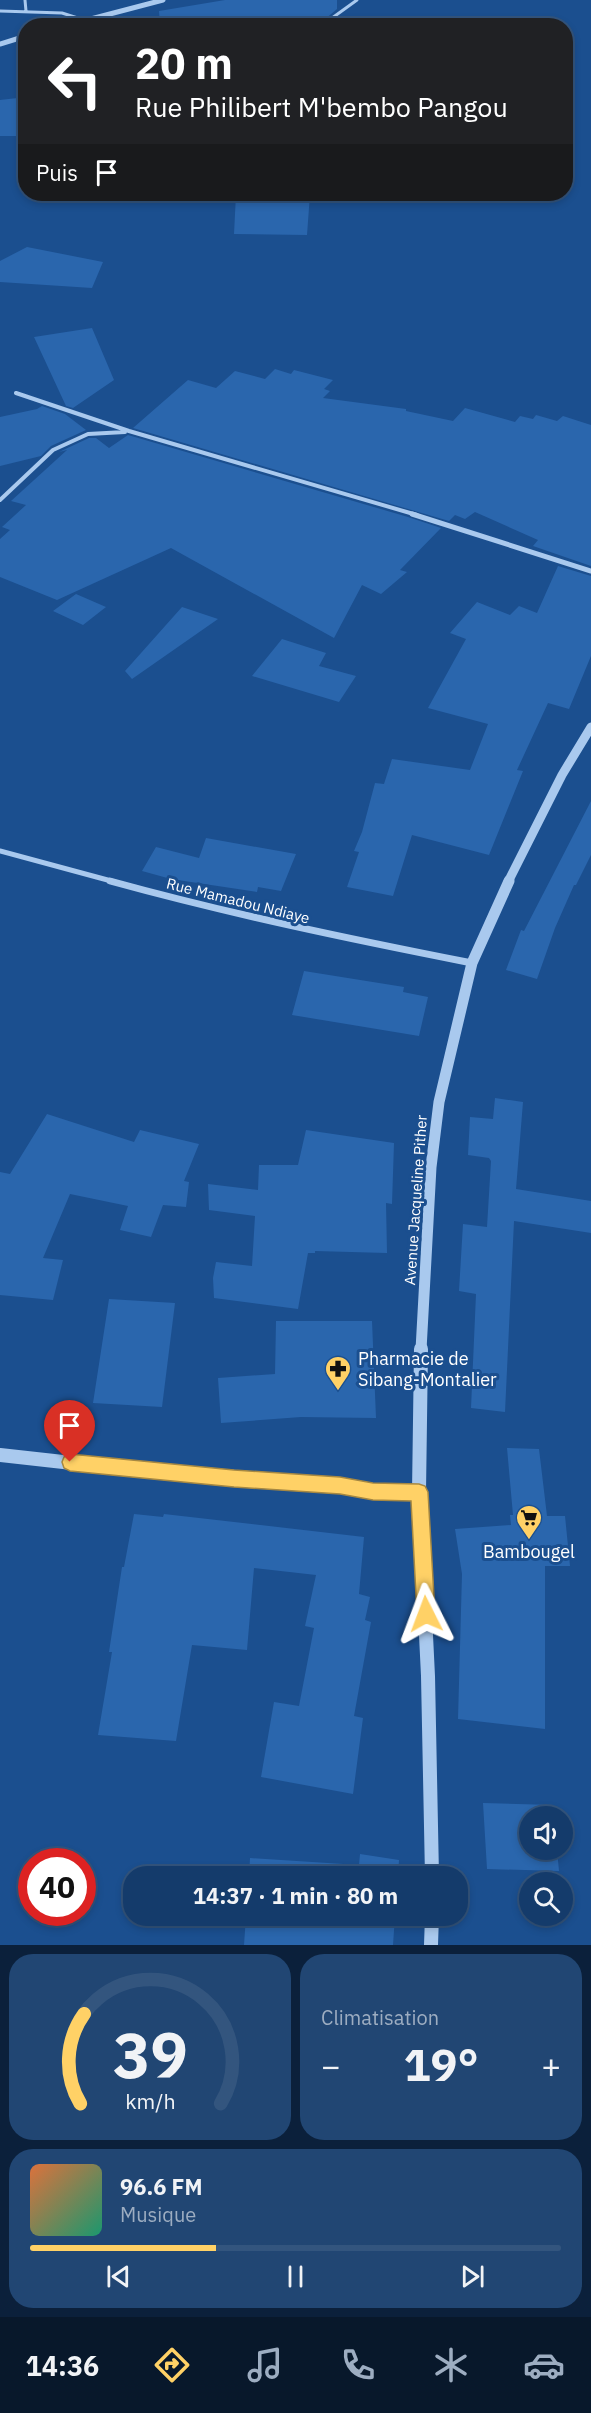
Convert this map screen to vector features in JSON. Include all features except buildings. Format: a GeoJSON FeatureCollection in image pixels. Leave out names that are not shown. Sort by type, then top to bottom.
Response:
{"type":"FeatureCollection","features":[{"type":"Feature","properties":{"kind":"street"},"geometry":{"type":"LineString","coordinates":[[25,0],[26,11]]}},
{"type":"Feature","properties":{"kind":"street"},"geometry":{"type":"LineString","coordinates":[[92,18],[163,0]]}},
{"type":"Feature","properties":{"kind":"street"},"geometry":{"type":"LineString","coordinates":[[332,18],[357,0]]}},
{"type":"Feature","properties":{"kind":"street"},"geometry":{"type":"LineString","coordinates":[[0,11],[62,13],[78,18]]}},
{"type":"Feature","properties":{"kind":"street"},"geometry":{"type":"LineString","coordinates":[[0,44],[18,38]]}},
{"type":"Feature","properties":{"kind":"street"},"geometry":{"type":"LineString","coordinates":[[16,393],[129,431],[363,498],[591,571]]}},
{"type":"Feature","properties":{"kind":"street"},"geometry":{"type":"LineString","coordinates":[[0,500],[53,450],[88,434],[129,431]]}},
{"type":"Feature","properties":{"kind":"street","name":"Avenue Jacqueline Pither"},"geometry":{"type":"LineString","coordinates":[[432,1866],[428,1676],[419,1492],[422,1348],[431,1167],[439,1102],[472,963],[522,852],[562,775],[591,727]]}},
{"type":"Feature","properties":{"kind":"street","name":"Rue Mamadou Ndiaye"},"geometry":{"type":"LineString","coordinates":[[0,850],[202,906],[319,933],[472,963]]}},
{"type":"Feature","properties":{"kind":"street"},"geometry":{"type":"LineString","coordinates":[[0,1455],[199,1475],[340,1485],[373,1491],[419,1492]]}},
{"type":"Feature","properties":{"kind":"street"},"geometry":{"type":"LineString","coordinates":[[431,1945],[432,1926]]}},
{"type":"Feature","properties":{"kind":"place","name":"Pharmacie de Sibang-Montalier"},"geometry":{"type":"Point","coordinates":[338,1392]}},
{"type":"Feature","properties":{"kind":"place","name":"Bambougel"},"geometry":{"type":"Point","coordinates":[529,1541]}},
{"type":"Feature","properties":{"kind":"route"},"geometry":{"type":"LineString","coordinates":[[70,1462],[234,1478],[340,1485],[373,1491],[419,1492],[426,1614]]}}]}
